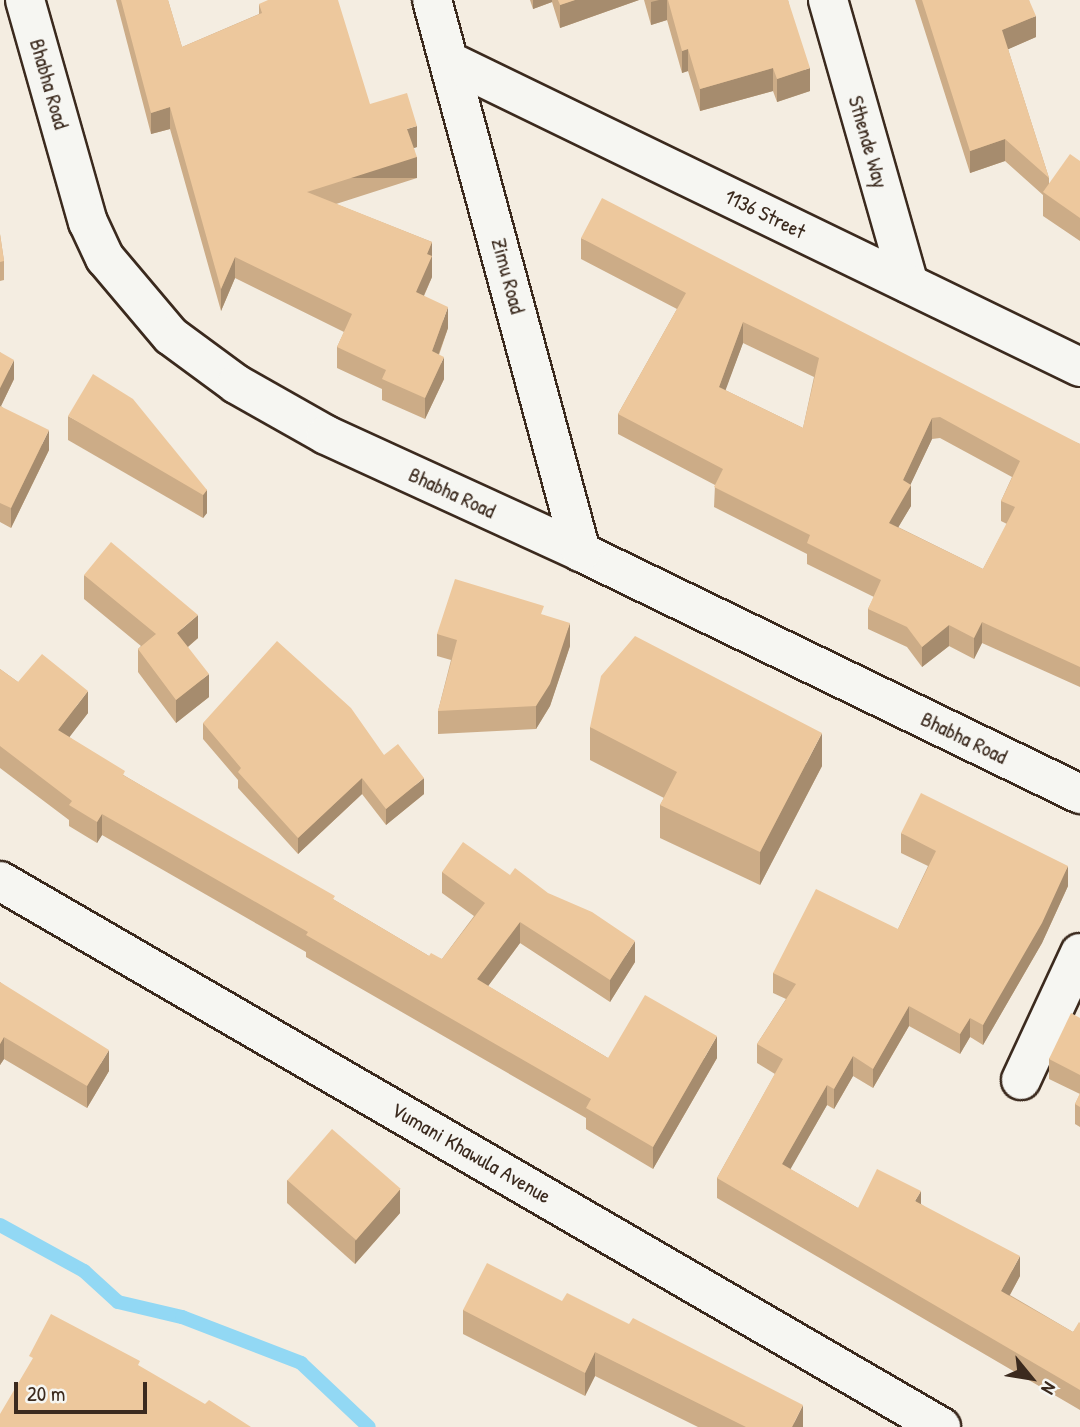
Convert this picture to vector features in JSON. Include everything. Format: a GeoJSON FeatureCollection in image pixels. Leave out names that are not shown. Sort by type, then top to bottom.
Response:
{"type":"FeatureCollection","features":[{"type":"Feature","properties":{"kind":"street","name":"Bhabha Road"},"geometry":{"type":"LineString","coordinates":[[25,0],[88,222],[105,258],[171,336],[236,384],[326,435],[581,552],[1080,794]]}},
{"type":"Feature","properties":{"kind":"street","name":"Zimu Road"},"geometry":{"type":"LineString","coordinates":[[432,0],[451,62],[581,552]]}},
{"type":"Feature","properties":{"kind":"street","name":"Sthende Way"},"geometry":{"type":"LineString","coordinates":[[828,0],[909,284]]}},
{"type":"Feature","properties":{"kind":"street","name":"1136 Street"},"geometry":{"type":"LineString","coordinates":[[451,62],[1080,367]]}},
{"type":"Feature","properties":{"kind":"street","name":"Vumani Khawula Avenue"},"geometry":{"type":"LineString","coordinates":[[0,881],[942,1427]]}},
{"type":"Feature","properties":{"kind":"street"},"geometry":{"type":"LineString","coordinates":[[1021,1080],[1080,953]]}},
{"type":"Feature","properties":{"kind":"building"},"geometry":{"type":"Polygon","coordinates":[[[121,0],[168,0],[182,47],[262,13],[259,4],[268,0],[338,0],[370,104],[407,93],[417,126],[407,129],[417,157],[307,192],[432,242],[427,254],[432,256],[416,292],[448,307],[432,351],[444,357],[425,398],[382,379],[386,370],[337,347],[352,314],[235,257],[221,289],[170,107],[151,113],[121,0]]]}},
{"type":"Feature","properties":{"kind":"building"},"geometry":{"type":"Polygon","coordinates":[[[558,0],[575,0],[560,5],[558,0]]]}},
{"type":"Feature","properties":{"kind":"building"},"geometry":{"type":"Polygon","coordinates":[[[668,0],[788,0],[810,68],[777,79],[773,68],[700,89],[688,49],[682,51],[668,0]]]}},
{"type":"Feature","properties":{"kind":"building"},"geometry":{"type":"Polygon","coordinates":[[[922,0],[1029,0],[1036,16],[1002,30],[1049,178],[1005,139],[970,151],[922,0]]]}},
{"type":"Feature","properties":{"kind":"building"},"geometry":{"type":"Polygon","coordinates":[[[1070,154],[1080,161],[1080,218],[1043,192],[1070,154]]]}},
{"type":"Feature","properties":{"kind":"building"},"geometry":{"type":"Polygon","coordinates":[[[602,198],[1080,444],[1080,667],[982,622],[974,638],[949,625],[922,647],[907,627],[868,609],[881,580],[807,543],[810,535],[714,487],[723,469],[618,414],[686,293],[581,238],[602,198]],[[743,322],[719,387],[803,428],[819,358],[743,322]],[[940,417],[932,418],[903,480],[911,485],[889,523],[983,569],[1015,507],[1001,501],[1020,461],[940,417]]]}},
{"type":"Feature","properties":{"kind":"building"},"geometry":{"type":"Polygon","coordinates":[[[0,234],[4,261],[0,262],[0,234]]]}},
{"type":"Feature","properties":{"kind":"building"},"geometry":{"type":"Polygon","coordinates":[[[0,352],[14,360],[0,388],[0,352]]]}},
{"type":"Feature","properties":{"kind":"building"},"geometry":{"type":"Polygon","coordinates":[[[93,374],[133,399],[207,490],[203,495],[68,416],[93,374]]]}},
{"type":"Feature","properties":{"kind":"building"},"geometry":{"type":"Polygon","coordinates":[[[0,406],[49,430],[11,508],[0,503],[0,406]]]}},
{"type":"Feature","properties":{"kind":"building"},"geometry":{"type":"Polygon","coordinates":[[[111,542],[198,615],[177,633],[209,674],[176,700],[138,649],[156,634],[84,575],[111,542]]]}},
{"type":"Feature","properties":{"kind":"building"},"geometry":{"type":"Polygon","coordinates":[[[455,579],[544,606],[541,614],[570,623],[550,684],[536,706],[438,711],[457,640],[437,634],[455,579]]]}},
{"type":"Feature","properties":{"kind":"building"},"geometry":{"type":"Polygon","coordinates":[[[635,636],[822,733],[760,852],[660,805],[677,772],[590,727],[601,676],[635,636]]]}},
{"type":"Feature","properties":{"kind":"building"},"geometry":{"type":"Polygon","coordinates":[[[277,641],[351,708],[384,755],[398,744],[424,778],[386,809],[362,778],[298,838],[238,772],[241,768],[203,723],[277,641]]]}},
{"type":"Feature","properties":{"kind":"building"},"geometry":{"type":"Polygon","coordinates":[[[42,654],[88,691],[58,730],[125,771],[123,775],[335,896],[333,899],[429,956],[431,953],[442,959],[485,903],[442,872],[463,842],[510,875],[515,868],[548,893],[592,912],[635,941],[610,980],[520,922],[477,979],[608,1058],[645,995],[717,1036],[653,1147],[586,1108],[591,1099],[306,935],[308,932],[102,814],[97,822],[69,805],[72,801],[0,746],[0,669],[18,682],[42,654]]]}},
{"type":"Feature","properties":{"kind":"building"},"geometry":{"type":"Polygon","coordinates":[[[921,793],[1068,866],[1042,923],[983,1025],[970,1018],[960,1034],[909,1006],[873,1069],[853,1056],[834,1089],[827,1085],[782,1164],[858,1208],[877,1169],[921,1191],[915,1201],[1020,1256],[1001,1291],[1073,1332],[1080,1323],[1080,1390],[717,1178],[783,1059],[757,1044],[796,984],[773,973],[816,889],[898,929],[936,851],[901,833],[921,793]]]}},
{"type":"Feature","properties":{"kind":"building"},"geometry":{"type":"Polygon","coordinates":[[[0,982],[109,1050],[87,1086],[4,1037],[0,1044],[0,982]]]}},
{"type":"Feature","properties":{"kind":"building"},"geometry":{"type":"Polygon","coordinates":[[[1071,1013],[1080,1018],[1080,1075],[1049,1059],[1071,1013]]]}},
{"type":"Feature","properties":{"kind":"building"},"geometry":{"type":"Polygon","coordinates":[[[1080,1093],[1080,1107],[1075,1104],[1080,1093]]]}},
{"type":"Feature","properties":{"kind":"building"},"geometry":{"type":"Polygon","coordinates":[[[332,1129],[401,1189],[356,1240],[287,1180],[332,1129]]]}},
{"type":"Feature","properties":{"kind":"building"},"geometry":{"type":"Polygon","coordinates":[[[487,1263],[562,1301],[567,1293],[629,1324],[633,1318],[803,1405],[792,1427],[746,1427],[595,1352],[585,1373],[463,1310],[487,1263]]]}},
{"type":"Feature","properties":{"kind":"building"},"geometry":{"type":"Polygon","coordinates":[[[51,1314],[140,1361],[138,1365],[205,1404],[209,1400],[251,1427],[0,1427],[0,1414],[33,1358],[29,1356],[51,1314]]]}},
{"type":"Feature","properties":{"kind":"waterway"},"geometry":{"type":"LineString","coordinates":[[0,1225],[84,1271],[118,1302],[182,1317],[301,1363],[369,1427]]}}]}
